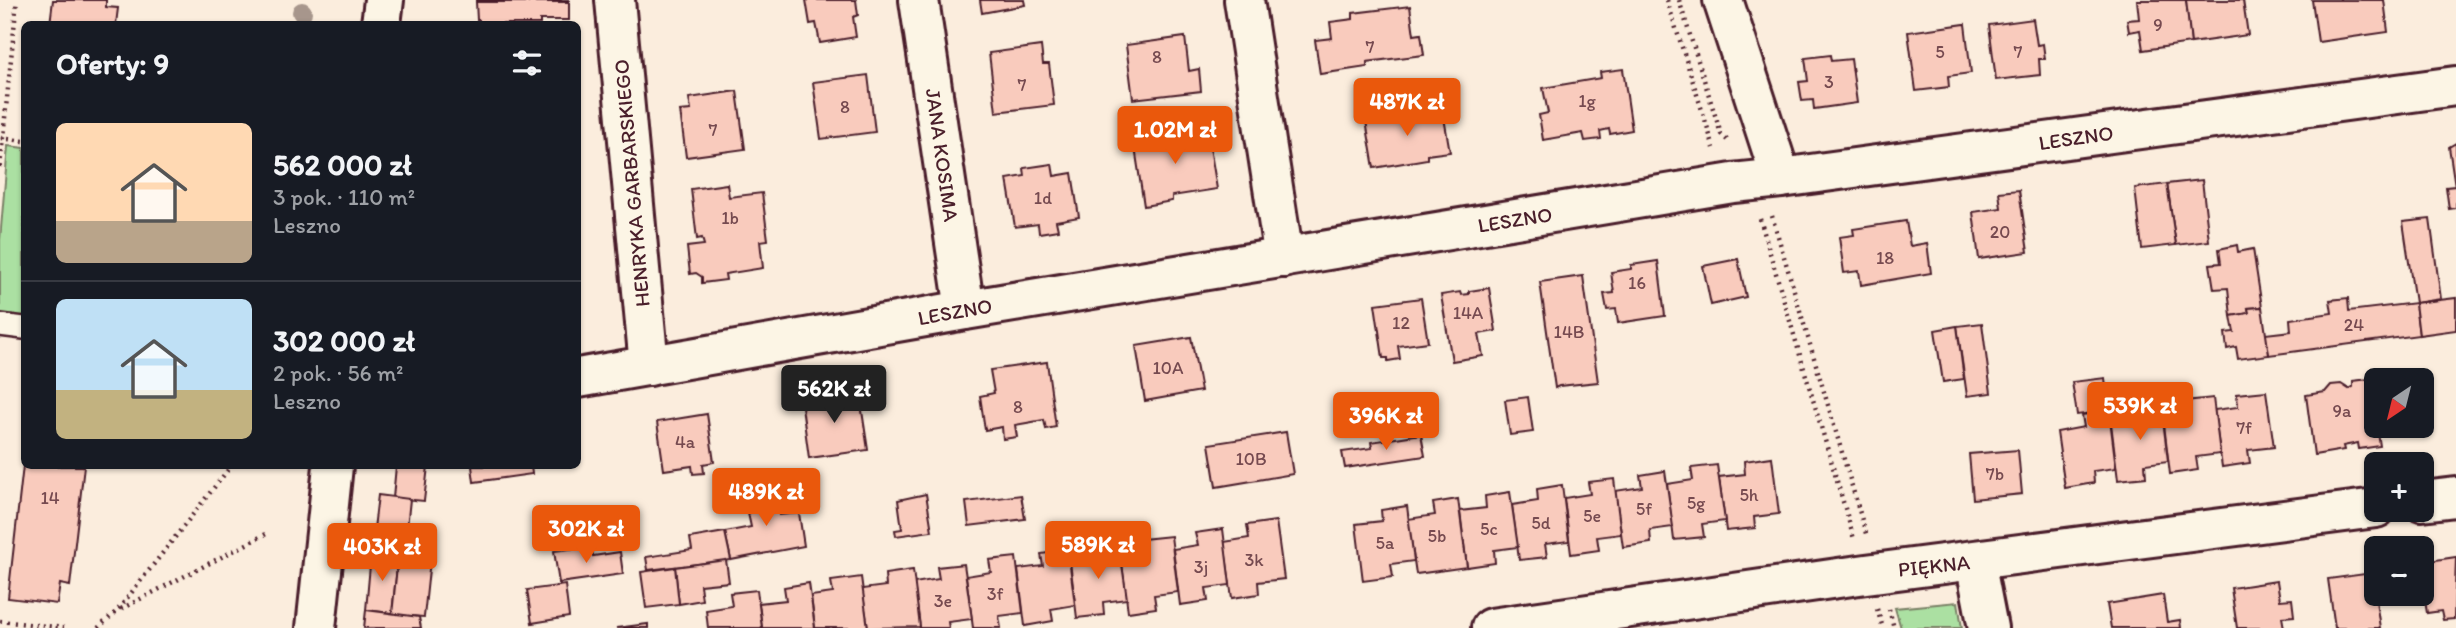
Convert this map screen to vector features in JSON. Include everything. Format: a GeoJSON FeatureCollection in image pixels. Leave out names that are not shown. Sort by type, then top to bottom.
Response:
{"type":"FeatureCollection","features":[{"type":"Feature","properties":{"kind":"street"},"geometry":{"type":"LineString","coordinates":[[381,21],[384,0]]}},
{"type":"Feature","properties":{"kind":"street","name":"HENRYKA GARBARSKIEGO"},"geometry":{"type":"LineString","coordinates":[[615,0],[649,366]]}},
{"type":"Feature","properties":{"kind":"street","name":"JANA KOSIMA"},"geometry":{"type":"LineString","coordinates":[[919,0],[965,310]]}},
{"type":"Feature","properties":{"kind":"street"},"geometry":{"type":"LineString","coordinates":[[1244,0],[1284,258]]}},
{"type":"Feature","properties":{"kind":"street"},"geometry":{"type":"LineString","coordinates":[[1723,0],[1757,181]]}},
{"type":"Feature","properties":{"kind":"street","name":"LESZNO"},"geometry":{"type":"LineString","coordinates":[[581,377],[965,310],[1757,181],[2456,86]]}},
{"type":"Feature","properties":{"kind":"street"},"geometry":{"type":"LineString","coordinates":[[316,628],[333,469]]}},
{"type":"Feature","properties":{"kind":"street"},"geometry":{"type":"LineString","coordinates":[[2434,500],[2456,497]]}},
{"type":"Feature","properties":{"kind":"street","name":"PIĘKNA"},"geometry":{"type":"LineString","coordinates":[[1491,628],[1670,616],[1870,574],[2364,510]]}},
{"type":"Feature","properties":{"kind":"street"},"geometry":{"type":"LineString","coordinates":[[1975,561],[1988,628]]}},
{"type":"Feature","properties":{"kind":"lane"},"geometry":{"type":"LineString","coordinates":[[0,325],[21,328]]}},
{"type":"Feature","properties":{"kind":"path"},"geometry":{"type":"LineString","coordinates":[[0,167],[16,0]]}},
{"type":"Feature","properties":{"kind":"path"},"geometry":{"type":"LineString","coordinates":[[1667,0],[1712,144],[1757,181]]}},
{"type":"Feature","properties":{"kind":"path"},"geometry":{"type":"LineString","coordinates":[[1679,0],[1721,134],[1742,155],[1770,208],[1883,628]]}},
{"type":"Feature","properties":{"kind":"path"},"geometry":{"type":"LineString","coordinates":[[1,138],[21,141]]}},
{"type":"Feature","properties":{"kind":"path"},"geometry":{"type":"LineString","coordinates":[[1757,181],[1757,210],[1870,574],[1894,628]]}},
{"type":"Feature","properties":{"kind":"path"},"geometry":{"type":"LineString","coordinates":[[98,628],[117,611],[229,469]]}},
{"type":"Feature","properties":{"kind":"path"},"geometry":{"type":"LineString","coordinates":[[117,611],[268,533]]}},
{"type":"Feature","properties":{"kind":"path"},"geometry":{"type":"LineString","coordinates":[[0,621],[24,626],[64,628]]}},
{"type":"Feature","properties":{"kind":"green space"},"geometry":{"type":"Polygon","coordinates":[[[8,146],[21,148],[21,320],[0,317],[0,240],[8,146]]]}},
{"type":"Feature","properties":{"kind":"green space"},"geometry":{"type":"Polygon","coordinates":[[[1958,602],[1962,628],[1901,628],[1895,608],[1958,602]]]}},
{"type":"Feature","properties":{"kind":"building"},"geometry":{"type":"Polygon","coordinates":[[[53,0],[106,0],[106,7],[118,8],[116,21],[50,21],[53,0]]]}},
{"type":"Feature","properties":{"kind":"building"},"geometry":{"type":"Polygon","coordinates":[[[476,0],[569,0],[569,2],[476,0]]]}},
{"type":"Feature","properties":{"kind":"building"},"geometry":{"type":"Polygon","coordinates":[[[806,0],[856,0],[858,15],[853,17],[856,37],[820,43],[816,23],[810,24],[806,0]]]}},
{"type":"Feature","properties":{"kind":"building"},"geometry":{"type":"Polygon","coordinates":[[[980,0],[1024,0],[1025,5],[982,13],[980,0]]]}},
{"type":"Feature","properties":{"kind":"building"},"geometry":{"type":"Polygon","coordinates":[[[2137,0],[2186,0],[2191,43],[2143,50],[2140,30],[2129,32],[2127,20],[2139,19],[2137,0]]]}},
{"type":"Feature","properties":{"kind":"building"},"geometry":{"type":"Polygon","coordinates":[[[2186,0],[2243,0],[2248,35],[2191,43],[2186,0]]]}},
{"type":"Feature","properties":{"kind":"building"},"geometry":{"type":"Polygon","coordinates":[[[2312,0],[2384,0],[2388,32],[2318,42],[2312,0]]]}},
{"type":"Feature","properties":{"kind":"building"},"geometry":{"type":"Polygon","coordinates":[[[476,2],[569,2],[569,20],[477,20],[476,2]]]}},
{"type":"Feature","properties":{"kind":"building"},"geometry":{"type":"Polygon","coordinates":[[[1410,6],[1414,35],[1421,34],[1424,55],[1367,62],[1367,67],[1320,74],[1315,40],[1332,38],[1330,22],[1353,19],[1353,13],[1410,6]]]}},
{"type":"Feature","properties":{"kind":"building"},"geometry":{"type":"Polygon","coordinates":[[[2033,19],[2037,45],[2043,44],[2045,59],[2039,59],[2040,75],[1996,80],[1989,25],[2033,19]]]}},
{"type":"Feature","properties":{"kind":"building"},"geometry":{"type":"Polygon","coordinates":[[[1965,24],[1971,73],[1948,76],[1949,87],[1916,91],[1908,32],[1965,24]]]}},
{"type":"Feature","properties":{"kind":"building"},"geometry":{"type":"Polygon","coordinates":[[[1185,37],[1189,71],[1199,69],[1201,91],[1133,99],[1126,45],[1185,37]]]}},
{"type":"Feature","properties":{"kind":"building"},"geometry":{"type":"Polygon","coordinates":[[[1041,46],[1043,64],[1049,64],[1054,105],[996,112],[989,53],[1041,46]]]}},
{"type":"Feature","properties":{"kind":"building"},"geometry":{"type":"Polygon","coordinates":[[[1830,55],[1831,61],[1851,59],[1857,103],[1814,109],[1813,100],[1802,101],[1799,82],[1808,81],[1805,58],[1830,55]]]}},
{"type":"Feature","properties":{"kind":"building"},"geometry":{"type":"Polygon","coordinates":[[[1623,69],[1632,130],[1610,134],[1609,129],[1600,131],[1601,139],[1585,141],[1583,133],[1543,140],[1539,115],[1548,113],[1543,88],[1601,78],[1600,72],[1623,69]]]}},
{"type":"Feature","properties":{"kind":"building"},"geometry":{"type":"Polygon","coordinates":[[[868,75],[875,132],[821,139],[813,82],[868,75]]]}},
{"type":"Feature","properties":{"kind":"building"},"geometry":{"type":"Polygon","coordinates":[[[737,91],[745,149],[686,157],[680,111],[691,110],[689,98],[737,91]]]}},
{"type":"Feature","properties":{"kind":"building"},"geometry":{"type":"Polygon","coordinates":[[[1419,112],[1420,116],[1443,112],[1450,152],[1427,155],[1427,159],[1374,168],[1366,121],[1419,112]]]}},
{"type":"Feature","properties":{"kind":"building"},"geometry":{"type":"Polygon","coordinates":[[[1207,129],[1217,189],[1172,196],[1172,201],[1144,206],[1134,141],[1207,129]]]}},
{"type":"Feature","properties":{"kind":"building"},"geometry":{"type":"Polygon","coordinates":[[[2456,143],[2456,208],[2449,209],[2446,187],[2455,186],[2449,147],[2456,143]]]}},
{"type":"Feature","properties":{"kind":"building"},"geometry":{"type":"Polygon","coordinates":[[[1052,164],[1054,176],[1072,173],[1079,217],[1056,221],[1058,230],[1039,233],[1038,224],[1015,227],[1007,179],[1025,176],[1024,168],[1052,164]]]}},
{"type":"Feature","properties":{"kind":"building"},"geometry":{"type":"Polygon","coordinates":[[[2202,180],[2209,241],[2176,245],[2167,184],[2202,180]]]}},
{"type":"Feature","properties":{"kind":"building"},"geometry":{"type":"Polygon","coordinates":[[[727,184],[729,197],[762,193],[768,240],[760,241],[763,268],[725,274],[726,280],[702,283],[702,277],[696,273],[690,274],[687,247],[704,245],[702,238],[697,239],[691,189],[727,184]]]}},
{"type":"Feature","properties":{"kind":"building"},"geometry":{"type":"Polygon","coordinates":[[[2167,184],[2176,245],[2142,249],[2135,188],[2167,184]]]}},
{"type":"Feature","properties":{"kind":"building"},"geometry":{"type":"Polygon","coordinates":[[[2019,190],[2028,252],[1979,259],[1973,212],[2001,208],[1999,192],[2019,190]]]}},
{"type":"Feature","properties":{"kind":"building"},"geometry":{"type":"Polygon","coordinates":[[[2430,219],[2441,299],[2415,303],[2403,222],[2430,219]]]}},
{"type":"Feature","properties":{"kind":"building"},"geometry":{"type":"Polygon","coordinates":[[[1906,221],[1910,246],[1927,243],[1931,273],[1861,285],[1859,271],[1844,273],[1839,237],[1854,235],[1853,229],[1906,221]]]}},
{"type":"Feature","properties":{"kind":"building"},"geometry":{"type":"Polygon","coordinates":[[[2237,245],[2238,252],[2253,249],[2262,307],[2248,308],[2249,313],[2231,316],[2228,288],[2214,289],[2210,264],[2221,263],[2219,249],[2237,245]]]}},
{"type":"Feature","properties":{"kind":"building"},"geometry":{"type":"Polygon","coordinates":[[[1738,259],[1746,297],[1711,305],[1703,266],[1738,259]]]}},
{"type":"Feature","properties":{"kind":"building"},"geometry":{"type":"Polygon","coordinates":[[[1658,261],[1665,316],[1618,323],[1616,309],[1607,310],[1604,294],[1614,293],[1611,272],[1631,269],[1631,265],[1658,261]]]}},
{"type":"Feature","properties":{"kind":"building"},"geometry":{"type":"Polygon","coordinates":[[[1583,276],[1598,382],[1555,388],[1540,282],[1583,276]]]}},
{"type":"Feature","properties":{"kind":"building"},"geometry":{"type":"Polygon","coordinates":[[[1489,288],[1496,331],[1479,334],[1483,356],[1452,361],[1441,295],[1460,292],[1461,295],[1469,294],[1469,291],[1489,288]]]}},
{"type":"Feature","properties":{"kind":"building"},"geometry":{"type":"Polygon","coordinates":[[[1421,298],[1428,342],[1398,346],[1400,359],[1388,361],[1388,358],[1383,358],[1375,304],[1421,298]]]}},
{"type":"Feature","properties":{"kind":"building"},"geometry":{"type":"Polygon","coordinates":[[[2348,298],[2349,311],[2415,303],[2419,335],[2269,355],[2265,334],[2291,331],[2290,319],[2332,313],[2330,300],[2348,298]]]}},
{"type":"Feature","properties":{"kind":"building"},"geometry":{"type":"Polygon","coordinates":[[[2456,298],[2456,330],[2419,335],[2415,303],[2456,298]]]}},
{"type":"Feature","properties":{"kind":"building"},"geometry":{"type":"Polygon","coordinates":[[[2262,307],[2269,355],[2238,359],[2236,347],[2227,349],[2225,333],[2234,332],[2231,316],[2249,313],[2248,308],[2262,307]]]}},
{"type":"Feature","properties":{"kind":"building"},"geometry":{"type":"Polygon","coordinates":[[[1982,323],[1991,393],[1967,396],[1957,326],[1982,323]]]}},
{"type":"Feature","properties":{"kind":"building"},"geometry":{"type":"Polygon","coordinates":[[[1957,326],[1964,379],[1943,382],[1935,330],[1957,326]]]}},
{"type":"Feature","properties":{"kind":"building"},"geometry":{"type":"Polygon","coordinates":[[[1191,337],[1201,391],[1145,401],[1136,346],[1191,337]]]}},
{"type":"Feature","properties":{"kind":"building"},"geometry":{"type":"Polygon","coordinates":[[[1047,362],[1056,427],[1046,429],[1044,420],[1015,425],[1017,437],[1003,439],[1002,427],[985,430],[980,396],[994,393],[990,370],[1047,362]]]}},
{"type":"Feature","properties":{"kind":"building"},"geometry":{"type":"Polygon","coordinates":[[[2105,378],[2109,411],[2077,415],[2072,382],[2105,378]]]}},
{"type":"Feature","properties":{"kind":"building"},"geometry":{"type":"Polygon","coordinates":[[[2364,380],[2364,438],[2379,438],[2380,446],[2359,449],[2358,443],[2343,446],[2344,450],[2314,455],[2306,395],[2325,392],[2331,385],[2341,384],[2349,389],[2353,387],[2353,381],[2364,380]]]}},
{"type":"Feature","properties":{"kind":"building"},"geometry":{"type":"Polygon","coordinates":[[[859,391],[868,450],[809,458],[801,399],[859,391]]]}},
{"type":"Feature","properties":{"kind":"building"},"geometry":{"type":"Polygon","coordinates":[[[2266,391],[2274,447],[2248,450],[2250,463],[2222,467],[2214,410],[2238,407],[2237,394],[2266,391]]]}},
{"type":"Feature","properties":{"kind":"building"},"geometry":{"type":"Polygon","coordinates":[[[1528,397],[1533,432],[1510,435],[1505,400],[1528,397]]]}},
{"type":"Feature","properties":{"kind":"building"},"geometry":{"type":"Polygon","coordinates":[[[2213,398],[2220,454],[2196,457],[2198,470],[2170,474],[2163,416],[2187,414],[2185,401],[2213,398]]]}},
{"type":"Feature","properties":{"kind":"building"},"geometry":{"type":"Polygon","coordinates":[[[2161,404],[2168,461],[2145,464],[2146,477],[2118,480],[2111,423],[2135,421],[2134,408],[2161,404]]]}},
{"type":"Feature","properties":{"kind":"building"},"geometry":{"type":"Polygon","coordinates":[[[2109,411],[2116,468],[2093,471],[2094,483],[2065,488],[2057,432],[2084,427],[2082,415],[2109,411]]]}},
{"type":"Feature","properties":{"kind":"building"},"geometry":{"type":"Polygon","coordinates":[[[707,414],[714,462],[703,464],[704,473],[693,474],[692,466],[664,470],[657,422],[707,414]]]}},
{"type":"Feature","properties":{"kind":"building"},"geometry":{"type":"Polygon","coordinates":[[[1286,432],[1293,474],[1216,487],[1209,444],[1286,432]]]}},
{"type":"Feature","properties":{"kind":"building"},"geometry":{"type":"Polygon","coordinates":[[[1421,434],[1425,456],[1345,468],[1342,452],[1372,448],[1371,442],[1421,434]]]}},
{"type":"Feature","properties":{"kind":"building"},"geometry":{"type":"Polygon","coordinates":[[[2018,450],[2022,494],[1973,499],[1969,454],[2018,450]]]}},
{"type":"Feature","properties":{"kind":"building"},"geometry":{"type":"Polygon","coordinates":[[[1772,457],[1779,514],[1754,517],[1755,528],[1726,531],[1719,477],[1745,474],[1744,461],[1772,457]]]}},
{"type":"Feature","properties":{"kind":"building"},"geometry":{"type":"Polygon","coordinates":[[[1717,465],[1725,521],[1702,524],[1704,537],[1674,540],[1667,484],[1693,480],[1691,468],[1717,465]]]}},
{"type":"Feature","properties":{"kind":"building"},"geometry":{"type":"Polygon","coordinates":[[[23,469],[84,469],[70,586],[60,584],[57,604],[8,598],[23,469]]]}},
{"type":"Feature","properties":{"kind":"building"},"geometry":{"type":"Polygon","coordinates":[[[396,469],[428,469],[424,501],[393,498],[396,469]]]}},
{"type":"Feature","properties":{"kind":"building"},"geometry":{"type":"Polygon","coordinates":[[[472,469],[531,469],[532,474],[474,482],[472,469]]]}},
{"type":"Feature","properties":{"kind":"building"},"geometry":{"type":"Polygon","coordinates":[[[1665,471],[1673,527],[1650,530],[1651,543],[1623,547],[1615,491],[1642,487],[1640,475],[1665,471]]]}},
{"type":"Feature","properties":{"kind":"building"},"geometry":{"type":"Polygon","coordinates":[[[1614,479],[1621,534],[1597,537],[1599,550],[1571,554],[1564,498],[1590,494],[1588,482],[1614,479]]]}},
{"type":"Feature","properties":{"kind":"building"},"geometry":{"type":"Polygon","coordinates":[[[769,484],[774,488],[779,515],[799,513],[804,546],[731,560],[725,532],[751,527],[748,513],[755,511],[752,491],[757,486],[769,484]]]}},
{"type":"Feature","properties":{"kind":"building"},"geometry":{"type":"Polygon","coordinates":[[[1562,485],[1569,541],[1545,544],[1547,557],[1519,560],[1512,505],[1538,501],[1537,489],[1562,485]]]}},
{"type":"Feature","properties":{"kind":"building"},"geometry":{"type":"Polygon","coordinates":[[[1510,492],[1518,547],[1494,550],[1495,563],[1467,567],[1460,511],[1486,508],[1485,496],[1510,492]]]}},
{"type":"Feature","properties":{"kind":"building"},"geometry":{"type":"Polygon","coordinates":[[[926,494],[932,531],[896,536],[895,530],[902,529],[898,500],[926,494]]]}},
{"type":"Feature","properties":{"kind":"building"},"geometry":{"type":"Polygon","coordinates":[[[378,495],[410,499],[404,557],[371,554],[378,495]]]}},
{"type":"Feature","properties":{"kind":"building"},"geometry":{"type":"Polygon","coordinates":[[[1021,495],[1025,519],[969,526],[966,502],[1021,495]]]}},
{"type":"Feature","properties":{"kind":"building"},"geometry":{"type":"Polygon","coordinates":[[[1458,499],[1467,567],[1416,574],[1408,519],[1435,515],[1433,503],[1458,499]]]}},
{"type":"Feature","properties":{"kind":"building"},"geometry":{"type":"Polygon","coordinates":[[[1407,506],[1414,561],[1391,564],[1393,577],[1363,581],[1356,524],[1382,521],[1381,510],[1407,506]]]}},
{"type":"Feature","properties":{"kind":"building"},"geometry":{"type":"Polygon","coordinates":[[[1276,521],[1284,579],[1258,582],[1259,594],[1232,598],[1224,542],[1249,538],[1247,525],[1276,521]]]}},
{"type":"Feature","properties":{"kind":"building"},"geometry":{"type":"Polygon","coordinates":[[[1223,529],[1230,585],[1206,588],[1208,601],[1180,605],[1173,549],[1198,545],[1195,533],[1223,529]]]}},
{"type":"Feature","properties":{"kind":"building"},"geometry":{"type":"Polygon","coordinates":[[[725,532],[731,560],[648,570],[646,557],[692,550],[690,538],[725,532]]]}},
{"type":"Feature","properties":{"kind":"building"},"geometry":{"type":"Polygon","coordinates":[[[1171,536],[1178,592],[1154,595],[1156,608],[1128,612],[1121,556],[1145,552],[1143,539],[1171,536]]]}},
{"type":"Feature","properties":{"kind":"building"},"geometry":{"type":"Polygon","coordinates":[[[1119,543],[1127,599],[1103,602],[1104,615],[1077,618],[1070,562],[1094,559],[1092,547],[1119,543]]]}},
{"type":"Feature","properties":{"kind":"building"},"geometry":{"type":"Polygon","coordinates":[[[591,546],[593,556],[620,552],[623,574],[559,583],[554,551],[591,546]]]}},
{"type":"Feature","properties":{"kind":"building"},"geometry":{"type":"Polygon","coordinates":[[[1068,550],[1075,605],[1051,609],[1053,621],[1025,626],[1018,569],[1043,566],[1041,554],[1068,550]]]}},
{"type":"Feature","properties":{"kind":"building"},"geometry":{"type":"Polygon","coordinates":[[[371,554],[398,557],[392,613],[366,610],[371,554]]]}},
{"type":"Feature","properties":{"kind":"building"},"geometry":{"type":"Polygon","coordinates":[[[398,557],[430,560],[424,617],[392,615],[398,557]]]}},
{"type":"Feature","properties":{"kind":"building"},"geometry":{"type":"Polygon","coordinates":[[[1016,557],[1023,613],[999,616],[1001,628],[973,628],[966,576],[991,572],[989,560],[1016,557]]]}},
{"type":"Feature","properties":{"kind":"building"},"geometry":{"type":"Polygon","coordinates":[[[2456,557],[2454,619],[2443,620],[2441,611],[2427,613],[2426,606],[2434,606],[2434,560],[2456,557]]]}},
{"type":"Feature","properties":{"kind":"building"},"geometry":{"type":"Polygon","coordinates":[[[726,560],[729,582],[700,585],[702,600],[679,604],[675,567],[726,560]]]}},
{"type":"Feature","properties":{"kind":"building"},"geometry":{"type":"Polygon","coordinates":[[[964,564],[972,619],[948,622],[949,628],[920,628],[914,583],[939,579],[937,567],[964,564]]]}},
{"type":"Feature","properties":{"kind":"building"},"geometry":{"type":"Polygon","coordinates":[[[675,567],[679,604],[646,608],[641,572],[675,567]]]}},
{"type":"Feature","properties":{"kind":"building"},"geometry":{"type":"Polygon","coordinates":[[[913,570],[920,627],[868,628],[862,589],[886,586],[885,574],[913,570]]]}},
{"type":"Feature","properties":{"kind":"building"},"geometry":{"type":"Polygon","coordinates":[[[2364,574],[2364,606],[2377,606],[2380,628],[2335,628],[2328,579],[2364,574]]]}},
{"type":"Feature","properties":{"kind":"building"},"geometry":{"type":"Polygon","coordinates":[[[861,577],[868,628],[815,628],[811,596],[833,593],[831,581],[861,577]]]}},
{"type":"Feature","properties":{"kind":"building"},"geometry":{"type":"Polygon","coordinates":[[[2277,581],[2280,600],[2292,599],[2294,616],[2282,617],[2284,628],[2237,628],[2231,588],[2277,581]]]}},
{"type":"Feature","properties":{"kind":"building"},"geometry":{"type":"Polygon","coordinates":[[[809,583],[815,628],[762,628],[759,603],[786,600],[784,587],[809,583]]]}},
{"type":"Feature","properties":{"kind":"building"},"geometry":{"type":"Polygon","coordinates":[[[565,585],[569,617],[532,623],[527,590],[565,585]]]}},
{"type":"Feature","properties":{"kind":"building"},"geometry":{"type":"Polygon","coordinates":[[[757,590],[762,628],[708,628],[706,610],[732,606],[730,593],[757,590]]]}},
{"type":"Feature","properties":{"kind":"building"},"geometry":{"type":"Polygon","coordinates":[[[2163,595],[2167,622],[2180,620],[2181,628],[2111,628],[2107,604],[2163,595]]]}},
{"type":"Feature","properties":{"kind":"building"},"geometry":{"type":"Polygon","coordinates":[[[366,610],[419,617],[421,628],[364,628],[366,610]]]}},
{"type":"Feature","properties":{"kind":"building"},"geometry":{"type":"Polygon","coordinates":[[[648,624],[648,628],[616,628],[648,624]]]}}]}
